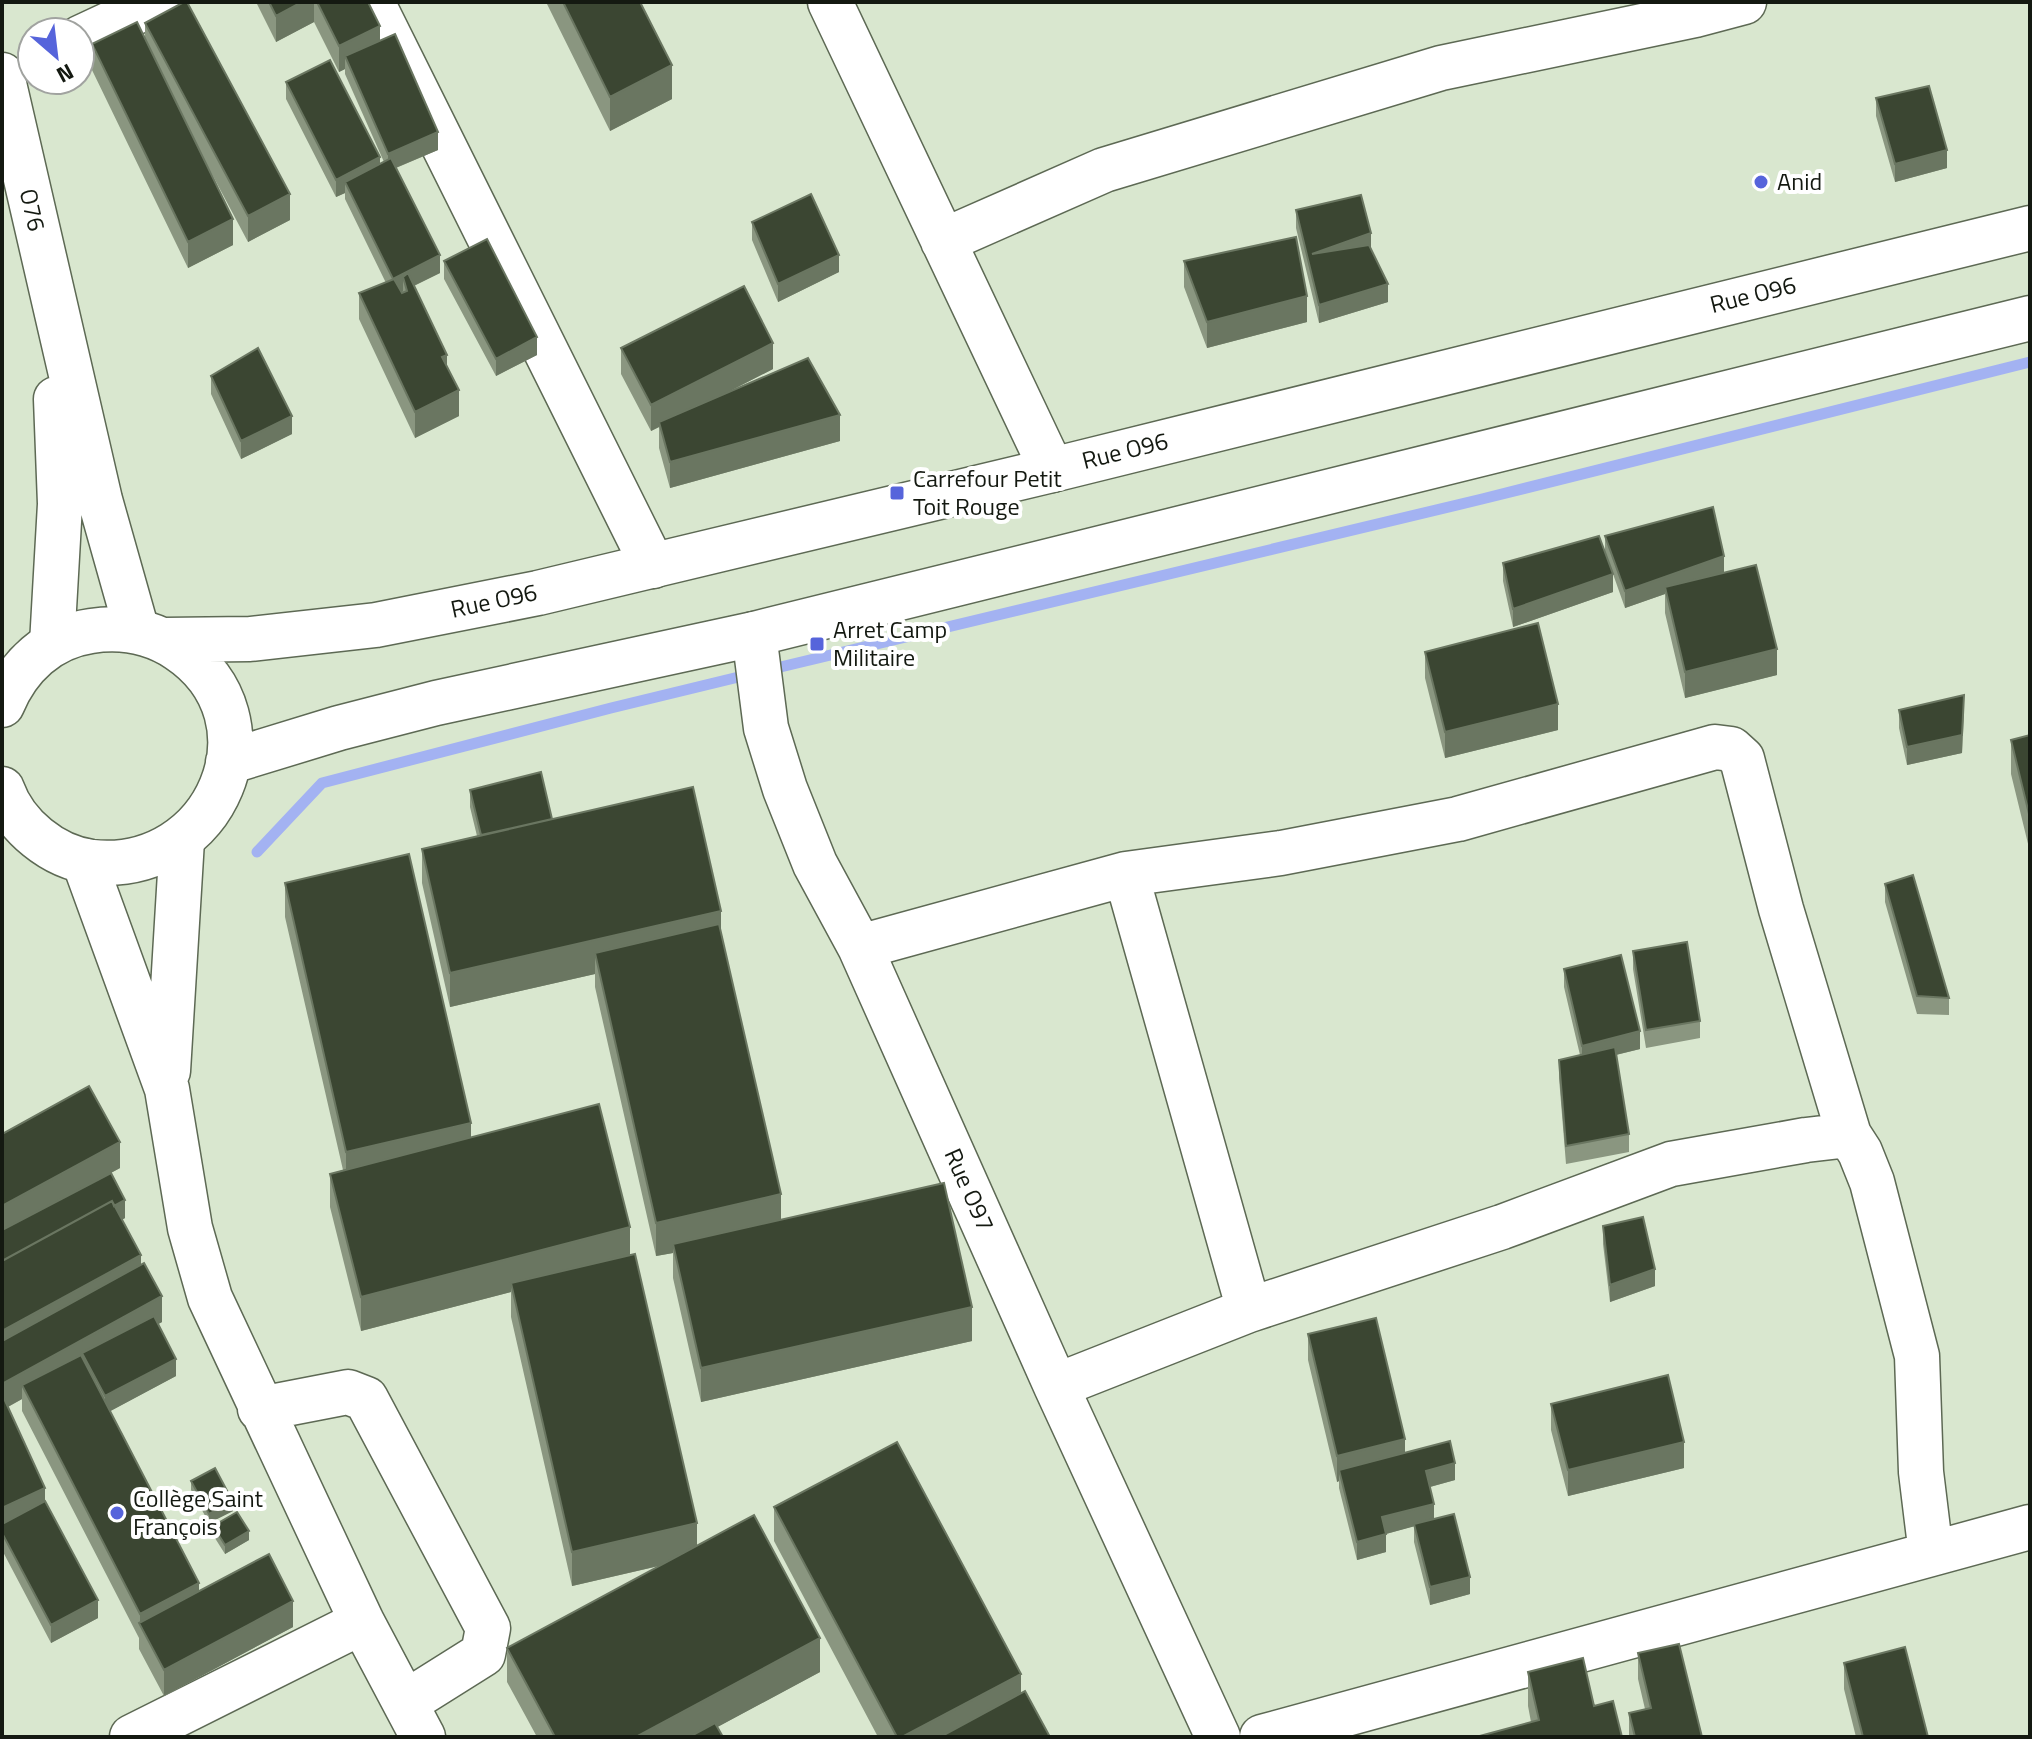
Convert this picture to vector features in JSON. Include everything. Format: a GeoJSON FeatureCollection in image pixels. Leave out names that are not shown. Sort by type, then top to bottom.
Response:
{"type":"FeatureCollection","features":[{"type":"Feature","properties":{"kind":"street"},"geometry":{"type":"LineString","coordinates":[[96,31],[157,2]]}},
{"type":"Feature","properties":{"kind":"street"},"geometry":{"type":"LineString","coordinates":[[372,2],[653,566]]}},
{"type":"Feature","properties":{"kind":"street"},"geometry":{"type":"LineString","coordinates":[[830,2],[1052,470]]}},
{"type":"Feature","properties":{"kind":"street"},"geometry":{"type":"LineString","coordinates":[[943,241],[1104,170],[1441,68],[1744,2]]}},
{"type":"Feature","properties":{"kind":"street","name":"O76"},"geometry":{"type":"LineString","coordinates":[[2,75],[52,297]]}},
{"type":"Feature","properties":{"kind":"street","name":"Rue O96"},"geometry":{"type":"LineString","coordinates":[[52,644],[79,633],[108,628],[151,636],[250,639],[376,625],[653,566],[2030,228]]}},
{"type":"Feature","properties":{"kind":"street"},"geometry":{"type":"LineString","coordinates":[[2,789],[22,824],[23,844],[84,861],[110,864],[136,861],[160,853],[182,840],[204,818],[220,792],[228,762],[229,733],[222,705],[209,679],[189,656],[151,636],[100,500],[52,297]]}},
{"type":"Feature","properties":{"kind":"street"},"geometry":{"type":"LineString","coordinates":[[2,705],[9,687],[27,663],[52,644],[60,504],[52,297]]}},
{"type":"Feature","properties":{"kind":"street"},"geometry":{"type":"LineString","coordinates":[[228,762],[339,728],[436,703],[754,634],[2030,318]]}},
{"type":"Feature","properties":{"kind":"street","name":"Rue O97"},"geometry":{"type":"LineString","coordinates":[[754,634],[766,728],[785,789],[815,864],[860,947],[1056,1386],[1218,1737]]}},
{"type":"Feature","properties":{"kind":"street"},"geometry":{"type":"LineString","coordinates":[[860,947],[1126,874],[1281,853],[1458,819],[1715,747],[1731,749],[1742,759],[1781,909],[1849,1135],[1860,1152],[1872,1182],[1917,1356],[1921,1472],[1931,1554]]}},
{"type":"Feature","properties":{"kind":"street"},"geometry":{"type":"LineString","coordinates":[[167,1089],[182,840]]}},
{"type":"Feature","properties":{"kind":"street"},"geometry":{"type":"LineString","coordinates":[[84,861],[167,1089],[190,1228],[210,1298],[260,1409],[362,1622],[414,1720],[483,1654],[488,1628],[366,1399],[348,1392],[260,1409]]}},
{"type":"Feature","properties":{"kind":"street"},"geometry":{"type":"LineString","coordinates":[[1126,874],[1249,1310]]}},
{"type":"Feature","properties":{"kind":"street"},"geometry":{"type":"LineString","coordinates":[[1056,1386],[1249,1310],[1502,1227],[1671,1164],[1849,1135]]}},
{"type":"Feature","properties":{"kind":"street"},"geometry":{"type":"LineString","coordinates":[[1262,1737],[2030,1527]]}},
{"type":"Feature","properties":{"kind":"street"},"geometry":{"type":"LineString","coordinates":[[132,1737],[362,1622]]}},
{"type":"Feature","properties":{"kind":"building"},"geometry":{"type":"Polygon","coordinates":[[[187,2],[290,194],[248,216],[145,23],[187,2]]]}},
{"type":"Feature","properties":{"kind":"building"},"geometry":{"type":"Polygon","coordinates":[[[269,2],[302,2],[276,16],[269,2]]]}},
{"type":"Feature","properties":{"kind":"building"},"geometry":{"type":"Polygon","coordinates":[[[317,2],[368,2],[380,26],[339,46],[317,2]]]}},
{"type":"Feature","properties":{"kind":"building"},"geometry":{"type":"Polygon","coordinates":[[[563,2],[640,2],[672,65],[610,97],[563,2]]]}},
{"type":"Feature","properties":{"kind":"building"},"geometry":{"type":"Polygon","coordinates":[[[137,22],[233,219],[188,242],[96,52],[96,42],[137,22]]]}},
{"type":"Feature","properties":{"kind":"building"},"geometry":{"type":"Polygon","coordinates":[[[395,34],[438,132],[388,154],[345,56],[395,34]]]}},
{"type":"Feature","properties":{"kind":"building"},"geometry":{"type":"Polygon","coordinates":[[[330,60],[380,157],[336,180],[286,82],[330,60]]]}},
{"type":"Feature","properties":{"kind":"building"},"geometry":{"type":"Polygon","coordinates":[[[1929,86],[1947,150],[1895,164],[1876,98],[1929,86]]]}},
{"type":"Feature","properties":{"kind":"building"},"geometry":{"type":"Polygon","coordinates":[[[391,158],[440,255],[393,279],[345,182],[391,158]]]}},
{"type":"Feature","properties":{"kind":"building"},"geometry":{"type":"Polygon","coordinates":[[[811,194],[839,255],[778,284],[752,222],[811,194]]]}},
{"type":"Feature","properties":{"kind":"building"},"geometry":{"type":"Polygon","coordinates":[[[1361,195],[1371,233],[1312,254],[1369,245],[1388,284],[1319,305],[1296,210],[1361,195]]]}},
{"type":"Feature","properties":{"kind":"building"},"geometry":{"type":"Polygon","coordinates":[[[1296,237],[1307,296],[1207,322],[1184,261],[1296,237]]]}},
{"type":"Feature","properties":{"kind":"building"},"geometry":{"type":"Polygon","coordinates":[[[487,239],[537,337],[496,359],[444,261],[487,239]]]}},
{"type":"Feature","properties":{"kind":"building"},"geometry":{"type":"Polygon","coordinates":[[[408,273],[447,355],[442,357],[459,390],[415,412],[359,293],[394,279],[402,293],[407,291],[403,277],[408,273]]]}},
{"type":"Feature","properties":{"kind":"building"},"geometry":{"type":"Polygon","coordinates":[[[744,286],[773,343],[651,405],[621,348],[744,286]]]}},
{"type":"Feature","properties":{"kind":"building"},"geometry":{"type":"Polygon","coordinates":[[[258,348],[292,416],[241,441],[211,376],[258,348]]]}},
{"type":"Feature","properties":{"kind":"building"},"geometry":{"type":"Polygon","coordinates":[[[808,358],[840,415],[670,462],[659,422],[808,358]]]}},
{"type":"Feature","properties":{"kind":"building"},"geometry":{"type":"Polygon","coordinates":[[[1713,507],[1724,556],[1625,591],[1605,536],[1713,507]]]}},
{"type":"Feature","properties":{"kind":"building"},"geometry":{"type":"Polygon","coordinates":[[[1599,536],[1613,574],[1513,609],[1503,563],[1599,536]]]}},
{"type":"Feature","properties":{"kind":"building"},"geometry":{"type":"Polygon","coordinates":[[[1756,565],[1777,649],[1685,672],[1665,587],[1756,565]]]}},
{"type":"Feature","properties":{"kind":"building"},"geometry":{"type":"Polygon","coordinates":[[[1538,623],[1558,704],[1445,732],[1425,652],[1538,623]]]}},
{"type":"Feature","properties":{"kind":"building"},"geometry":{"type":"Polygon","coordinates":[[[1964,695],[1962,735],[1907,747],[1899,710],[1964,695]]]}},
{"type":"Feature","properties":{"kind":"building"},"geometry":{"type":"Polygon","coordinates":[[[2030,735],[2030,818],[2011,740],[2030,735]]]}},
{"type":"Feature","properties":{"kind":"building"},"geometry":{"type":"Polygon","coordinates":[[[541,772],[552,819],[481,835],[470,790],[541,772]]]}},
{"type":"Feature","properties":{"kind":"building"},"geometry":{"type":"Polygon","coordinates":[[[693,787],[721,911],[450,973],[422,849],[693,787]]]}},
{"type":"Feature","properties":{"kind":"building"},"geometry":{"type":"Polygon","coordinates":[[[409,854],[471,1123],[346,1152],[285,883],[409,854]]]}},
{"type":"Feature","properties":{"kind":"building"},"geometry":{"type":"Polygon","coordinates":[[[1913,875],[1949,998],[1917,996],[1885,884],[1913,875]]]}},
{"type":"Feature","properties":{"kind":"building"},"geometry":{"type":"Polygon","coordinates":[[[719,924],[781,1194],[656,1223],[595,953],[719,924]]]}},
{"type":"Feature","properties":{"kind":"building"},"geometry":{"type":"Polygon","coordinates":[[[1687,942],[1700,1021],[1646,1030],[1633,951],[1687,942]]]}},
{"type":"Feature","properties":{"kind":"building"},"geometry":{"type":"Polygon","coordinates":[[[1621,955],[1640,1031],[1582,1046],[1564,969],[1621,955]]]}},
{"type":"Feature","properties":{"kind":"building"},"geometry":{"type":"Polygon","coordinates":[[[1615,1047],[1629,1134],[1566,1146],[1559,1060],[1615,1047]]]}},
{"type":"Feature","properties":{"kind":"building"},"geometry":{"type":"Polygon","coordinates":[[[89,1086],[120,1142],[2,1206],[2,1134],[89,1086]]]}},
{"type":"Feature","properties":{"kind":"building"},"geometry":{"type":"Polygon","coordinates":[[[599,1104],[630,1227],[361,1297],[330,1174],[599,1104]]]}},
{"type":"Feature","properties":{"kind":"building"},"geometry":{"type":"Polygon","coordinates":[[[111,1173],[125,1200],[114,1206],[112,1201],[2,1261],[2,1230],[111,1173]]]}},
{"type":"Feature","properties":{"kind":"building"},"geometry":{"type":"Polygon","coordinates":[[[944,1183],[972,1307],[701,1368],[673,1244],[944,1183]]]}},
{"type":"Feature","properties":{"kind":"building"},"geometry":{"type":"Polygon","coordinates":[[[112,1201],[141,1255],[2,1331],[2,1261],[112,1201]]]}},
{"type":"Feature","properties":{"kind":"building"},"geometry":{"type":"Polygon","coordinates":[[[1643,1217],[1655,1269],[1610,1285],[1603,1226],[1643,1217]]]}},
{"type":"Feature","properties":{"kind":"building"},"geometry":{"type":"Polygon","coordinates":[[[635,1254],[697,1523],[572,1552],[511,1283],[635,1254]]]}},
{"type":"Feature","properties":{"kind":"building"},"geometry":{"type":"Polygon","coordinates":[[[144,1263],[162,1296],[2,1384],[2,1341],[144,1263]]]}},
{"type":"Feature","properties":{"kind":"building"},"geometry":{"type":"Polygon","coordinates":[[[154,1316],[176,1359],[105,1396],[82,1353],[154,1316]]]}},
{"type":"Feature","properties":{"kind":"building"},"geometry":{"type":"Polygon","coordinates":[[[1376,1318],[1405,1439],[1337,1456],[1308,1334],[1376,1318]]]}},
{"type":"Feature","properties":{"kind":"building"},"geometry":{"type":"Polygon","coordinates":[[[81,1355],[199,1583],[140,1614],[22,1385],[81,1355]]]}},
{"type":"Feature","properties":{"kind":"building"},"geometry":{"type":"Polygon","coordinates":[[[1668,1375],[1684,1442],[1568,1470],[1551,1404],[1668,1375]]]}},
{"type":"Feature","properties":{"kind":"building"},"geometry":{"type":"Polygon","coordinates":[[[2,1394],[45,1488],[2,1508],[2,1394]]]}},
{"type":"Feature","properties":{"kind":"building"},"geometry":{"type":"Polygon","coordinates":[[[1450,1441],[1455,1463],[1426,1471],[1434,1504],[1382,1517],[1386,1534],[1357,1542],[1339,1470],[1450,1441]]]}},
{"type":"Feature","properties":{"kind":"building"},"geometry":{"type":"Polygon","coordinates":[[[897,1442],[1021,1674],[902,1737],[897,1737],[774,1507],[897,1442]]]}},
{"type":"Feature","properties":{"kind":"building"},"geometry":{"type":"Polygon","coordinates":[[[215,1468],[233,1502],[209,1514],[191,1481],[215,1468]]]}},
{"type":"Feature","properties":{"kind":"building"},"geometry":{"type":"Polygon","coordinates":[[[45,1501],[98,1600],[51,1625],[2,1533],[2,1524],[45,1501]]]}},
{"type":"Feature","properties":{"kind":"building"},"geometry":{"type":"Polygon","coordinates":[[[237,1512],[249,1531],[225,1545],[213,1526],[237,1512]]]}},
{"type":"Feature","properties":{"kind":"building"},"geometry":{"type":"Polygon","coordinates":[[[1454,1514],[1470,1577],[1430,1587],[1414,1524],[1454,1514]]]}},
{"type":"Feature","properties":{"kind":"building"},"geometry":{"type":"Polygon","coordinates":[[[754,1515],[820,1638],[636,1737],[555,1737],[507,1648],[754,1515]]]}},
{"type":"Feature","properties":{"kind":"building"},"geometry":{"type":"Polygon","coordinates":[[[269,1554],[293,1601],[164,1670],[139,1623],[269,1554]]]}},
{"type":"Feature","properties":{"kind":"building"},"geometry":{"type":"Polygon","coordinates":[[[1679,1644],[1702,1737],[1635,1737],[1629,1713],[1651,1708],[1638,1653],[1679,1644]]]}},
{"type":"Feature","properties":{"kind":"building"},"geometry":{"type":"Polygon","coordinates":[[[1905,1647],[1928,1737],[1863,1737],[1844,1663],[1905,1647]]]}},
{"type":"Feature","properties":{"kind":"building"},"geometry":{"type":"Polygon","coordinates":[[[1583,1658],[1594,1706],[1613,1701],[1622,1737],[1476,1737],[1539,1720],[1528,1672],[1583,1658]]]}},
{"type":"Feature","properties":{"kind":"building"},"geometry":{"type":"Polygon","coordinates":[[[1025,1691],[1050,1737],[940,1737],[1025,1691]]]}},
{"type":"Feature","properties":{"kind":"building"},"geometry":{"type":"Polygon","coordinates":[[[715,1723],[723,1737],[689,1737],[715,1723]]]}},
{"type":"Feature","properties":{"kind":"waterway"},"geometry":{"type":"LineString","coordinates":[[768,670],[1482,499],[2030,362]]}},
{"type":"Feature","properties":{"kind":"waterway"},"geometry":{"type":"LineString","coordinates":[[257,852],[322,783],[751,674]]}},
{"type":"Feature","properties":{"kind":"place","name":"Anid"},"geometry":{"type":"Point","coordinates":[1761,182]}},
{"type":"Feature","properties":{"kind":"place","name":"Carrefour Petit Toit Rouge"},"geometry":{"type":"Point","coordinates":[897,493]}},
{"type":"Feature","properties":{"kind":"place","name":"Arret Camp Militaire"},"geometry":{"type":"Point","coordinates":[817,644]}},
{"type":"Feature","properties":{"kind":"place","name":"Collège Saint François"},"geometry":{"type":"Point","coordinates":[117,1513]}}]}
